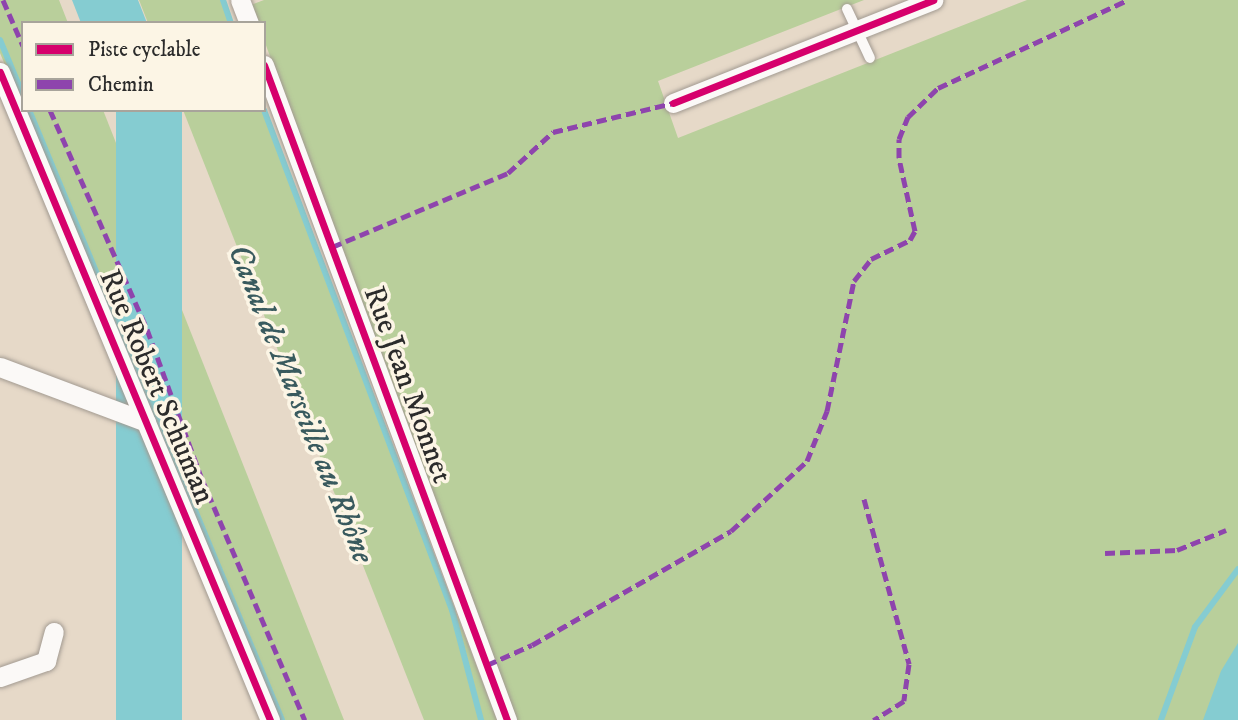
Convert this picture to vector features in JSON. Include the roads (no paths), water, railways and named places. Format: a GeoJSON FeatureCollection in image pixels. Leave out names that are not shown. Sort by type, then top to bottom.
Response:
{"type":"FeatureCollection","features":[{"type":"Feature","properties":{"kind":"street"},"geometry":{"type":"LineString","coordinates":[[240,0],[247,21]]}},
{"type":"Feature","properties":{"kind":"street"},"geometry":{"type":"LineString","coordinates":[[673,103],[933,0]]}},
{"type":"Feature","properties":{"kind":"street","name":"Rue Jean Monnet"},"geometry":{"type":"LineString","coordinates":[[266,70],[507,720]]}},
{"type":"Feature","properties":{"kind":"street","name":"Rue Robert Schuman"},"geometry":{"type":"LineString","coordinates":[[0,72],[271,720]]}},
{"type":"Feature","properties":{"kind":"street"},"geometry":{"type":"LineString","coordinates":[[0,367],[146,422]]}},
{"type":"Feature","properties":{"kind":"street"},"geometry":{"type":"LineString","coordinates":[[0,677],[46,661],[54,632]]}},
{"type":"Feature","properties":{"kind":"lane"},"geometry":{"type":"LineString","coordinates":[[847,9],[870,58]]}},
{"type":"Feature","properties":{"kind":"water"},"geometry":{"type":"Polygon","coordinates":[[[72,0],[138,0],[146,21],[80,21],[72,0]]]}},
{"type":"Feature","properties":{"kind":"water"},"geometry":{"type":"Polygon","coordinates":[[[116,112],[182,112],[182,720],[116,720],[116,112]]]}},
{"type":"Feature","properties":{"kind":"water"},"geometry":{"type":"Polygon","coordinates":[[[1238,643],[1238,720],[1203,720],[1221,671],[1238,643]]]}},
{"type":"Feature","properties":{"kind":"waterway"},"geometry":{"type":"LineString","coordinates":[[223,0],[230,21]]}},
{"type":"Feature","properties":{"kind":"waterway"},"geometry":{"type":"LineString","coordinates":[[0,40],[21,90]]}},
{"type":"Feature","properties":{"kind":"waterway"},"geometry":{"type":"LineString","coordinates":[[30,112],[282,720]]}},
{"type":"Feature","properties":{"kind":"waterway"},"geometry":{"type":"LineString","coordinates":[[265,112],[452,610],[481,720]]}},
{"type":"Feature","properties":{"kind":"waterway"},"geometry":{"type":"LineString","coordinates":[[1161,720],[1195,627],[1238,569]]}},
{"type":"Feature","properties":{"kind":"water label","name":"Canal de Marseille au Rhône"},"geometry":{"type":"Point","coordinates":[300,404]}}]}
